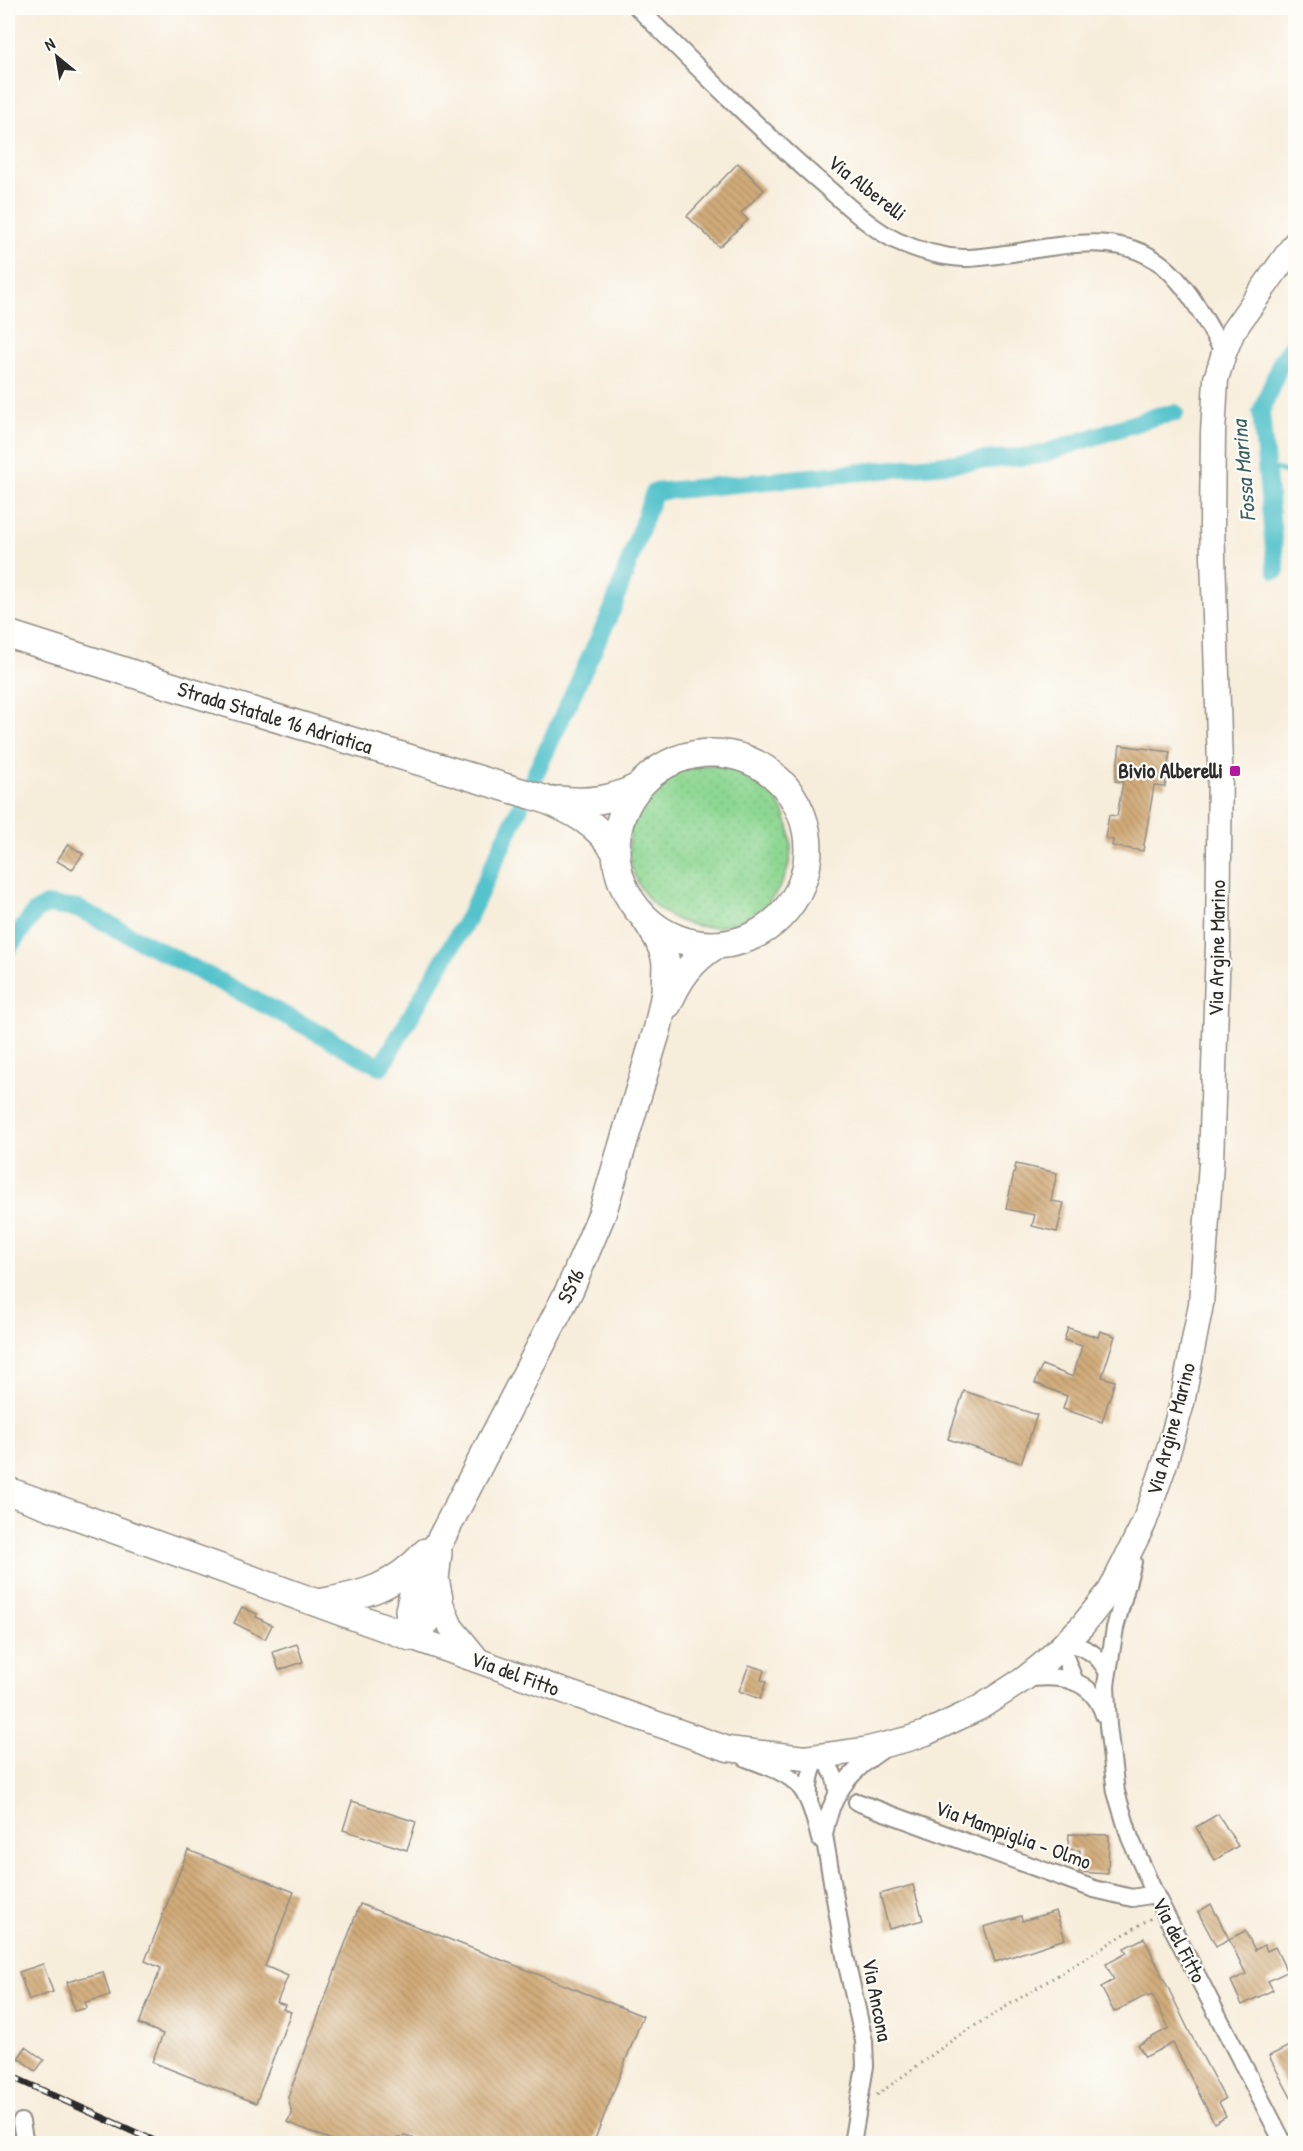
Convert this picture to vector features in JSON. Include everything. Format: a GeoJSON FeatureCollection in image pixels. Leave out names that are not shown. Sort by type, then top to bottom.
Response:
{"type":"FeatureCollection","features":[{"type":"Feature","properties":{"kind":"main road","name":"Strada Statale 16 Adriatica"},"geometry":{"type":"LineString","coordinates":[[8,634],[201,696],[544,799],[585,819],[607,838],[615,851]]}},
{"type":"Feature","properties":{"kind":"main road","name":"Strada Statale 16 Adriatica"},"geometry":{"type":"LineString","coordinates":[[718,752],[754,761],[783,783],[802,814],[807,831],[807,859],[801,885],[793,901],[781,916],[751,936],[716,945],[685,941],[657,928],[645,918],[636,909],[623,888],[615,851],[618,824],[629,798],[638,787],[651,774],[682,756],[718,752]]}},
{"type":"Feature","properties":{"kind":"main road","name":"Strada Statale 16 Adriatica"},"geometry":{"type":"LineString","coordinates":[[544,799],[590,802],[622,795],[638,787]]}},
{"type":"Feature","properties":{"kind":"main road","name":"SS16"},"geometry":{"type":"LineString","coordinates":[[411,1637],[409,1610],[414,1591],[570,1289],[587,1252],[609,1193],[658,1027],[665,993],[666,963],[658,939],[645,918]]}},
{"type":"Feature","properties":{"kind":"main road","name":"SS16"},"geometry":{"type":"LineString","coordinates":[[658,1027],[682,975],[695,960],[716,945]]}},
{"type":"Feature","properties":{"kind":"main road","name":"Via del Fitto"},"geometry":{"type":"LineString","coordinates":[[8,1491],[411,1637]]}},
{"type":"Feature","properties":{"kind":"main road","name":"SS16"},"geometry":{"type":"LineString","coordinates":[[439,1599],[435,1579],[436,1566],[447,1529]]}},
{"type":"Feature","properties":{"kind":"main road","name":"SS16"},"geometry":{"type":"LineString","coordinates":[[316,1603],[354,1597],[386,1585],[415,1564],[447,1529]]}},
{"type":"Feature","properties":{"kind":"main road"},"geometry":{"type":"LineString","coordinates":[[411,1637],[427,1621],[439,1599]]}},
{"type":"Feature","properties":{"kind":"street","name":"Via Alberelli"},"geometry":{"type":"LineString","coordinates":[[638,8],[762,131],[859,216],[896,240],[929,252],[962,258],[1109,243],[1134,248],[1156,260],[1176,279],[1205,320],[1224,353]]}},
{"type":"Feature","properties":{"kind":"street","name":"Via Argine Marino"},"geometry":{"type":"LineString","coordinates":[[1065,1643],[1097,1609],[1110,1591],[1144,1523],[1165,1463],[1182,1403],[1201,1304],[1211,1163],[1218,944],[1220,777],[1212,526],[1216,379],[1233,331],[1296,242]]}},
{"type":"Feature","properties":{"kind":"street","name":"Via del Fitto"},"geometry":{"type":"LineString","coordinates":[[1144,1523],[1115,1628],[1107,1671],[1108,1726],[1113,1775],[1122,1815],[1155,1894],[1284,2144]]}},
{"type":"Feature","properties":{"kind":"street","name":"SS16"},"geometry":{"type":"LineString","coordinates":[[439,1599],[451,1627],[479,1662]]}},
{"type":"Feature","properties":{"kind":"street","name":"Via del Fitto"},"geometry":{"type":"LineString","coordinates":[[411,1637],[728,1749],[805,1758],[864,1750],[893,1743],[950,1723],[980,1708],[1024,1679],[1065,1643]]}},
{"type":"Feature","properties":{"kind":"street"},"geometry":{"type":"LineString","coordinates":[[1075,1682],[1065,1657],[1065,1643],[1086,1648],[1095,1654],[1107,1671]]}},
{"type":"Feature","properties":{"kind":"street"},"geometry":{"type":"LineString","coordinates":[[1024,1679],[1058,1677],[1075,1682]]}},
{"type":"Feature","properties":{"kind":"street","name":"Via del Fitto"},"geometry":{"type":"LineString","coordinates":[[1075,1682],[1084,1686],[1096,1697],[1108,1726]]}},
{"type":"Feature","properties":{"kind":"street","name":"Via Ancona"},"geometry":{"type":"LineString","coordinates":[[852,2144],[865,2066],[864,2041],[824,1835],[827,1819],[837,1796],[858,1767],[893,1743]]}},
{"type":"Feature","properties":{"kind":"street","name":"Via Ancona"},"geometry":{"type":"LineString","coordinates":[[728,1749],[781,1771],[794,1779],[809,1801]]}},
{"type":"Feature","properties":{"kind":"street"},"geometry":{"type":"LineString","coordinates":[[819,1756],[831,1768],[837,1785],[837,1796]]}},
{"type":"Feature","properties":{"kind":"street","name":"Via Ancona"},"geometry":{"type":"LineString","coordinates":[[819,1756],[810,1771],[809,1801],[828,1865]]}},
{"type":"Feature","properties":{"kind":"street","name":"Via Mampiglia - Olmo"},"geometry":{"type":"LineString","coordinates":[[857,1802],[1102,1891],[1132,1898],[1155,1894]]}},
{"type":"Feature","properties":{"kind":"street"},"geometry":{"type":"LineString","coordinates":[[21,2122],[25,2144]]}},
{"type":"Feature","properties":{"kind":"path"},"geometry":{"type":"LineString","coordinates":[[859,2109],[958,2036],[1164,1911]]}},
{"type":"Feature","properties":{"kind":"green space"},"geometry":{"type":"Polygon","coordinates":[[[710,765],[726,766],[741,771],[767,789],[785,815],[790,830],[790,862],[785,877],[767,903],[741,921],[726,926],[710,927],[694,926],[679,921],[653,903],[635,877],[630,862],[629,846],[630,830],[635,815],[653,789],[679,771],[694,766],[710,765]]]}},
{"type":"Feature","properties":{"kind":"building"},"geometry":{"type":"Polygon","coordinates":[[[738,163],[764,190],[741,213],[748,220],[719,247],[687,216],[738,163]]]}},
{"type":"Feature","properties":{"kind":"building"},"geometry":{"type":"Polygon","coordinates":[[[1120,745],[1170,752],[1165,787],[1154,786],[1143,851],[1112,846],[1113,840],[1105,838],[1109,815],[1117,816],[1123,782],[1115,781],[1120,745]]]}},
{"type":"Feature","properties":{"kind":"building"},"geometry":{"type":"Polygon","coordinates":[[[68,844],[83,854],[72,870],[57,861],[68,844]]]}},
{"type":"Feature","properties":{"kind":"building"},"geometry":{"type":"Polygon","coordinates":[[[1016,1164],[1057,1173],[1051,1201],[1064,1203],[1057,1232],[1032,1226],[1035,1215],[1006,1209],[1016,1164]]]}},
{"type":"Feature","properties":{"kind":"building"},"geometry":{"type":"Polygon","coordinates":[[[1068,1328],[1098,1337],[1100,1331],[1115,1336],[1102,1377],[1115,1381],[1102,1422],[1063,1409],[1067,1396],[1035,1383],[1042,1365],[1073,1377],[1082,1346],[1064,1340],[1068,1328]]]}},
{"type":"Feature","properties":{"kind":"building"},"geometry":{"type":"Polygon","coordinates":[[[964,1391],[1037,1415],[1021,1463],[948,1439],[964,1391]]]}},
{"type":"Feature","properties":{"kind":"building"},"geometry":{"type":"Polygon","coordinates":[[[242,1607],[272,1625],[265,1639],[234,1623],[242,1607]]]}},
{"type":"Feature","properties":{"kind":"building"},"geometry":{"type":"Polygon","coordinates":[[[297,1644],[303,1662],[279,1670],[273,1652],[297,1644]]]}},
{"type":"Feature","properties":{"kind":"building"},"geometry":{"type":"Polygon","coordinates":[[[749,1665],[764,1670],[761,1680],[766,1682],[760,1699],[739,1691],[749,1665]]]}},
{"type":"Feature","properties":{"kind":"building"},"geometry":{"type":"Polygon","coordinates":[[[352,1801],[416,1822],[407,1850],[343,1830],[352,1801]]]}},
{"type":"Feature","properties":{"kind":"building"},"geometry":{"type":"Polygon","coordinates":[[[1218,1814],[1238,1846],[1215,1860],[1196,1827],[1218,1814]]]}},
{"type":"Feature","properties":{"kind":"building"},"geometry":{"type":"Polygon","coordinates":[[[1069,1834],[1109,1835],[1108,1874],[1079,1872],[1080,1850],[1068,1849],[1069,1834]]]}},
{"type":"Feature","properties":{"kind":"building"},"geometry":{"type":"Polygon","coordinates":[[[188,1850],[294,1892],[265,1966],[288,1976],[277,2002],[285,2005],[283,2009],[291,2012],[256,2103],[152,2062],[163,2034],[139,2024],[161,1968],[145,1961],[188,1850]]]}},
{"type":"Feature","properties":{"kind":"building"},"geometry":{"type":"Polygon","coordinates":[[[913,1885],[923,1920],[889,1929],[880,1894],[913,1885]]]}},
{"type":"Feature","properties":{"kind":"building"},"geometry":{"type":"Polygon","coordinates":[[[360,1904],[643,2016],[593,2144],[427,2144],[405,2135],[385,2144],[341,2144],[287,2122],[292,2114],[288,2097],[360,1904]]]}},
{"type":"Feature","properties":{"kind":"building"},"geometry":{"type":"Polygon","coordinates":[[[1211,1904],[1229,1939],[1216,1946],[1198,1912],[1211,1904]]]}},
{"type":"Feature","properties":{"kind":"building"},"geometry":{"type":"Polygon","coordinates":[[[1056,1911],[1065,1939],[995,1962],[984,1927],[1021,1916],[1022,1921],[1056,1911]]]}},
{"type":"Feature","properties":{"kind":"building"},"geometry":{"type":"Polygon","coordinates":[[[1245,1931],[1255,1950],[1264,1945],[1267,1951],[1275,1947],[1287,1972],[1268,1981],[1273,1990],[1242,2005],[1231,1981],[1246,1974],[1229,1939],[1245,1931]]]}},
{"type":"Feature","properties":{"kind":"building"},"geometry":{"type":"Polygon","coordinates":[[[1144,1938],[1225,2099],[1219,2102],[1226,2116],[1214,2123],[1173,2043],[1145,2057],[1138,2045],[1169,2028],[1152,1995],[1148,1997],[1147,1995],[1114,2012],[1101,1987],[1114,1980],[1106,1964],[1127,1953],[1124,1948],[1144,1938]]]}},
{"type":"Feature","properties":{"kind":"building"},"geometry":{"type":"Polygon","coordinates":[[[43,1964],[53,1992],[29,2000],[19,1972],[43,1964]]]}},
{"type":"Feature","properties":{"kind":"building"},"geometry":{"type":"Polygon","coordinates":[[[103,1972],[110,1996],[85,2002],[87,2008],[74,2011],[67,1982],[103,1972]]]}},
{"type":"Feature","properties":{"kind":"building"},"geometry":{"type":"Polygon","coordinates":[[[1291,2045],[1296,2054],[1296,2107],[1269,2056],[1291,2045]]]}},
{"type":"Feature","properties":{"kind":"building"},"geometry":{"type":"Polygon","coordinates":[[[26,2047],[44,2060],[36,2071],[18,2058],[26,2047]]]}},
{"type":"Feature","properties":{"kind":"waterway","name":"Fossa Marina"},"geometry":{"type":"LineString","coordinates":[[1276,570],[1261,412],[1281,362],[1296,341]]}},
{"type":"Feature","properties":{"kind":"waterway"},"geometry":{"type":"LineString","coordinates":[[533,779],[612,610],[654,492],[1039,455],[1157,416],[1175,413]]}},
{"type":"Feature","properties":{"kind":"waterway"},"geometry":{"type":"LineString","coordinates":[[1266,467],[1296,474]]}},
{"type":"Feature","properties":{"kind":"waterway"},"geometry":{"type":"LineString","coordinates":[[8,948],[35,912],[46,905],[79,909],[381,1067],[469,916],[520,807]]}},
{"type":"Feature","properties":{"kind":"railway"},"geometry":{"type":"LineString","coordinates":[[8,2075],[161,2144]]}},
{"type":"Feature","properties":{"kind":"place","name":"Bivio Alberelli"},"geometry":{"type":"Point","coordinates":[1235,771]}}]}
